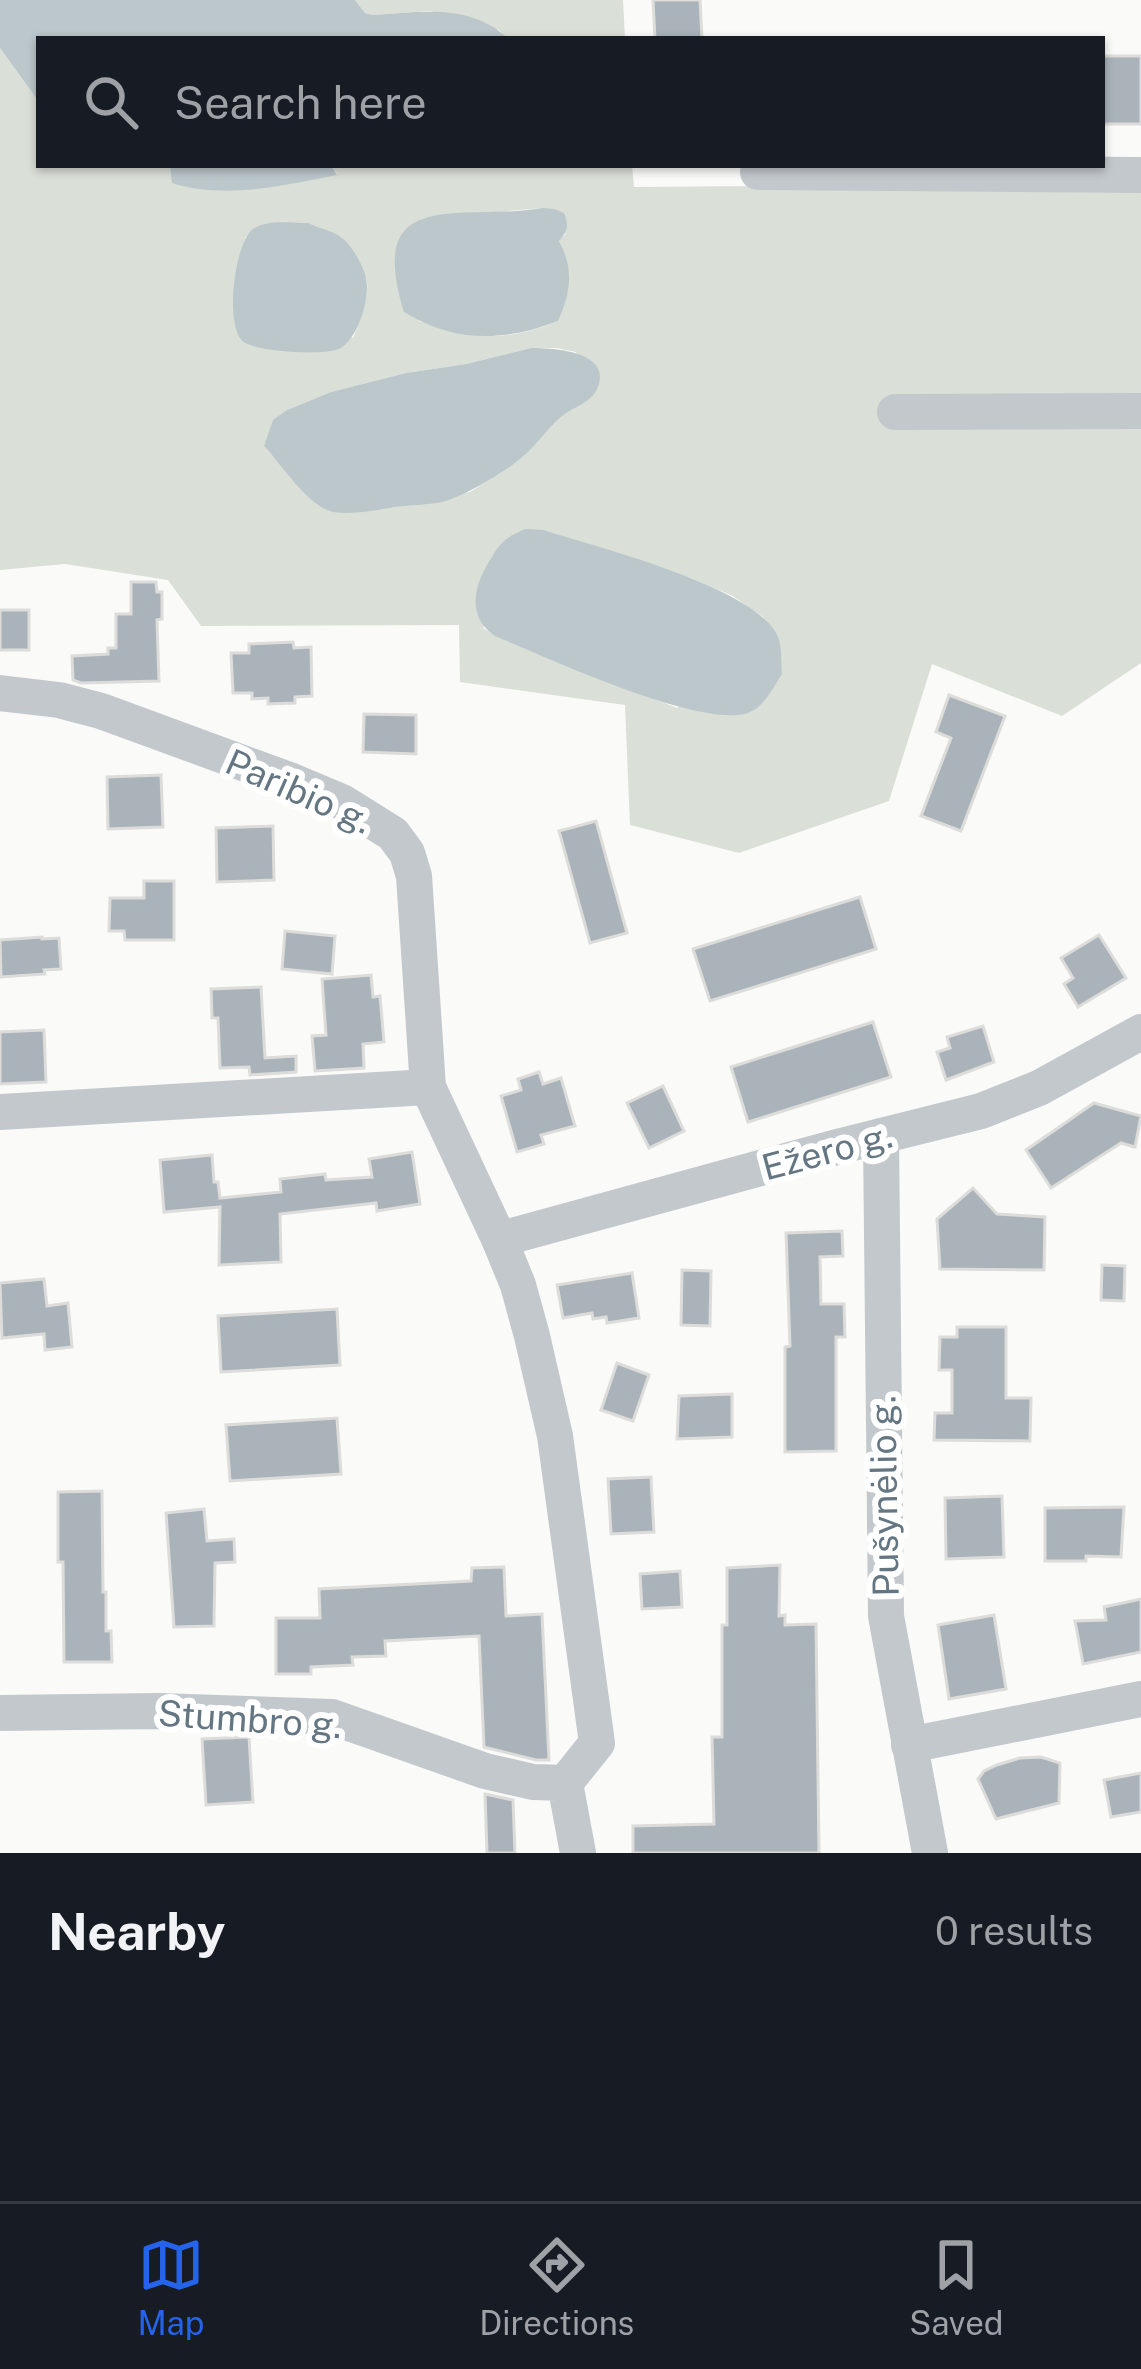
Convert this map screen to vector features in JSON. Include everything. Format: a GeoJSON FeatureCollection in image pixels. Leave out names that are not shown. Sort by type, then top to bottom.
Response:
{"type":"FeatureCollection","features":[{"type":"Feature","properties":{"kind":"street"},"geometry":{"type":"LineString","coordinates":[[758,172],[1141,175]]}},
{"type":"Feature","properties":{"kind":"street"},"geometry":{"type":"LineString","coordinates":[[895,412],[1141,411]]}},
{"type":"Feature","properties":{"kind":"street","name":"Paribio g."},"geometry":{"type":"LineString","coordinates":[[0,693],[100,711],[292,781],[342,802],[393,834],[407,854],[414,877],[428,1087],[518,1285],[556,1436],[597,1744],[565,1783]]}},
{"type":"Feature","properties":{"kind":"street","name":"Ežero g."},"geometry":{"type":"LineString","coordinates":[[500,1241],[982,1111],[1039,1088],[1141,1032]]}},
{"type":"Feature","properties":{"kind":"street"},"geometry":{"type":"LineString","coordinates":[[0,1112],[428,1087]]}},
{"type":"Feature","properties":{"kind":"street","name":"Pušynėlio g."},"geometry":{"type":"LineString","coordinates":[[881,1136],[886,1616],[930,1853]]}},
{"type":"Feature","properties":{"kind":"street"},"geometry":{"type":"LineString","coordinates":[[909,1745],[1141,1699]]}},
{"type":"Feature","properties":{"kind":"street","name":"Stumbro g."},"geometry":{"type":"LineString","coordinates":[[0,1713],[158,1711],[332,1717],[485,1772],[533,1783],[565,1783]]}},
{"type":"Feature","properties":{"kind":"street"},"geometry":{"type":"LineString","coordinates":[[565,1783],[578,1853]]}},
{"type":"Feature","properties":{"kind":"shaded area"},"geometry":{"type":"Polygon","coordinates":[[[0,0],[355,0],[373,15],[462,15],[505,36],[36,36],[36,98],[0,48],[0,0]]]}},
{"type":"Feature","properties":{"kind":"shaded area"},"geometry":{"type":"Polygon","coordinates":[[[355,0],[623,0],[625,36],[506,36],[499,30],[430,11],[365,13],[355,0]]]}},
{"type":"Feature","properties":{"kind":"shaded area"},"geometry":{"type":"Polygon","coordinates":[[[0,48],[36,98],[36,168],[170,168],[173,183],[337,174],[333,168],[632,168],[634,187],[1141,183],[1141,663],[1062,716],[932,664],[889,801],[739,853],[630,825],[625,705],[460,682],[459,625],[201,626],[168,580],[65,564],[0,570],[0,48]],[[542,208],[421,219],[419,321],[488,336],[521,333],[558,321],[559,240],[566,234],[542,208]],[[287,223],[255,228],[245,238],[353,338],[367,281],[359,263],[330,232],[287,223]],[[531,348],[331,392],[287,410],[264,446],[330,511],[380,510],[470,492],[515,463],[565,413],[586,401],[576,352],[531,348]],[[544,530],[483,628],[495,635],[677,708],[778,637],[763,617],[733,596],[544,530]]]}},
{"type":"Feature","properties":{"kind":"shaded area"},"geometry":{"type":"Polygon","coordinates":[[[170,168],[333,168],[337,175],[255,189],[213,190],[172,183],[170,168]]]}},
{"type":"Feature","properties":{"kind":"shaded area"},"geometry":{"type":"Polygon","coordinates":[[[542,208],[564,213],[567,221],[559,241],[569,281],[558,321],[519,333],[480,336],[442,329],[404,312],[395,271],[397,244],[409,227],[428,217],[453,213],[542,208]]]}},
{"type":"Feature","properties":{"kind":"shaded area"},"geometry":{"type":"Polygon","coordinates":[[[308,223],[342,238],[363,268],[366,296],[356,330],[344,346],[327,352],[275,350],[244,342],[234,321],[233,304],[246,237],[265,224],[308,223]]]}},
{"type":"Feature","properties":{"kind":"shaded area"},"geometry":{"type":"Polygon","coordinates":[[[531,348],[589,359],[600,376],[597,389],[515,463],[450,500],[362,512],[330,511],[303,492],[264,446],[273,420],[331,392],[531,348]]]}},
{"type":"Feature","properties":{"kind":"shaded area"},"geometry":{"type":"Polygon","coordinates":[[[525,529],[544,530],[635,558],[740,602],[764,619],[778,637],[782,674],[757,708],[721,715],[656,700],[495,636],[476,610],[477,590],[498,548],[525,529]]]}},
{"type":"Feature","properties":{"kind":"building"},"geometry":{"type":"Polygon","coordinates":[[[653,0],[700,0],[702,36],[655,36],[653,0]]]}},
{"type":"Feature","properties":{"kind":"building"},"geometry":{"type":"Polygon","coordinates":[[[1105,56],[1141,56],[1141,124],[1105,124],[1105,56]]]}},
{"type":"Feature","properties":{"kind":"building"},"geometry":{"type":"Polygon","coordinates":[[[131,582],[156,582],[157,592],[162,592],[162,619],[157,620],[159,681],[73,680],[72,656],[108,654],[108,648],[116,648],[116,614],[131,614],[131,582]]]}},
{"type":"Feature","properties":{"kind":"building"},"geometry":{"type":"Polygon","coordinates":[[[0,610],[29,610],[29,650],[0,650],[0,610]]]}},
{"type":"Feature","properties":{"kind":"building"},"geometry":{"type":"Polygon","coordinates":[[[293,642],[294,648],[311,647],[312,696],[295,697],[295,703],[268,704],[268,698],[233,693],[231,653],[249,653],[249,644],[293,642]]]}},
{"type":"Feature","properties":{"kind":"building"},"geometry":{"type":"Polygon","coordinates":[[[949,695],[1005,716],[961,831],[921,816],[951,738],[936,732],[949,695]]]}},
{"type":"Feature","properties":{"kind":"building"},"geometry":{"type":"Polygon","coordinates":[[[364,714],[416,715],[416,754],[363,752],[364,714]]]}},
{"type":"Feature","properties":{"kind":"building"},"geometry":{"type":"Polygon","coordinates":[[[161,775],[163,827],[108,829],[107,777],[161,775]]]}},
{"type":"Feature","properties":{"kind":"building"},"geometry":{"type":"Polygon","coordinates":[[[596,821],[627,933],[590,943],[559,831],[596,821]]]}},
{"type":"Feature","properties":{"kind":"building"},"geometry":{"type":"Polygon","coordinates":[[[273,826],[274,880],[217,882],[216,828],[273,826]]]}},
{"type":"Feature","properties":{"kind":"building"},"geometry":{"type":"Polygon","coordinates":[[[144,881],[174,881],[174,940],[125,940],[124,931],[109,931],[110,898],[144,898],[144,881]]]}},
{"type":"Feature","properties":{"kind":"building"},"geometry":{"type":"Polygon","coordinates":[[[860,897],[876,949],[710,1001],[693,949],[860,897]]]}},
{"type":"Feature","properties":{"kind":"building"},"geometry":{"type":"Polygon","coordinates":[[[285,931],[335,936],[332,974],[282,969],[285,931]]]}},
{"type":"Feature","properties":{"kind":"building"},"geometry":{"type":"Polygon","coordinates":[[[1099,935],[1126,978],[1078,1007],[1064,984],[1073,978],[1061,958],[1099,935]]]}},
{"type":"Feature","properties":{"kind":"building"},"geometry":{"type":"Polygon","coordinates":[[[59,938],[61,969],[1,977],[0,940],[59,938]]]}},
{"type":"Feature","properties":{"kind":"building"},"geometry":{"type":"Polygon","coordinates":[[[371,975],[373,997],[380,996],[384,1042],[363,1044],[364,1068],[315,1071],[312,1036],[326,1035],[322,979],[371,975]]]}},
{"type":"Feature","properties":{"kind":"building"},"geometry":{"type":"Polygon","coordinates":[[[261,987],[265,1058],[296,1056],[296,1072],[250,1075],[249,1067],[220,1068],[218,1018],[212,1018],[211,989],[261,987]]]}},
{"type":"Feature","properties":{"kind":"building"},"geometry":{"type":"Polygon","coordinates":[[[873,1022],[891,1077],[748,1122],[731,1067],[873,1022]]]}},
{"type":"Feature","properties":{"kind":"building"},"geometry":{"type":"Polygon","coordinates":[[[983,1026],[994,1062],[946,1080],[937,1052],[950,1048],[947,1037],[983,1026]]]}},
{"type":"Feature","properties":{"kind":"building"},"geometry":{"type":"Polygon","coordinates":[[[44,1030],[46,1082],[0,1084],[0,1032],[44,1030]]]}},
{"type":"Feature","properties":{"kind":"building"},"geometry":{"type":"Polygon","coordinates":[[[539,1072],[543,1084],[561,1078],[575,1126],[541,1135],[544,1144],[517,1152],[501,1096],[521,1090],[518,1079],[539,1072]]]}},
{"type":"Feature","properties":{"kind":"building"},"geometry":{"type":"Polygon","coordinates":[[[663,1086],[684,1131],[649,1148],[627,1103],[663,1086]]]}},
{"type":"Feature","properties":{"kind":"building"},"geometry":{"type":"Polygon","coordinates":[[[1094,1103],[1141,1116],[1135,1147],[1121,1143],[1051,1188],[1026,1150],[1094,1103]]]}},
{"type":"Feature","properties":{"kind":"building"},"geometry":{"type":"Polygon","coordinates":[[[412,1152],[420,1204],[377,1211],[376,1203],[280,1214],[281,1262],[219,1265],[220,1207],[164,1212],[160,1160],[212,1155],[220,1198],[281,1192],[280,1179],[325,1174],[326,1180],[372,1177],[369,1159],[412,1152]]]}},
{"type":"Feature","properties":{"kind":"building"},"geometry":{"type":"Polygon","coordinates":[[[973,1188],[997,1214],[1045,1217],[1044,1270],[940,1269],[937,1219],[973,1188]]]}},
{"type":"Feature","properties":{"kind":"building"},"geometry":{"type":"Polygon","coordinates":[[[842,1231],[843,1256],[820,1257],[821,1304],[844,1304],[845,1337],[836,1337],[836,1451],[785,1452],[785,1347],[790,1346],[786,1233],[842,1231]]]}},
{"type":"Feature","properties":{"kind":"building"},"geometry":{"type":"Polygon","coordinates":[[[1102,1265],[1125,1266],[1124,1301],[1101,1300],[1102,1265]]]}},
{"type":"Feature","properties":{"kind":"building"},"geometry":{"type":"Polygon","coordinates":[[[682,1270],[711,1271],[710,1326],[681,1325],[682,1270]]]}},
{"type":"Feature","properties":{"kind":"building"},"geometry":{"type":"Polygon","coordinates":[[[632,1273],[639,1318],[607,1323],[606,1317],[593,1319],[592,1313],[563,1318],[557,1285],[632,1273]]]}},
{"type":"Feature","properties":{"kind":"building"},"geometry":{"type":"Polygon","coordinates":[[[44,1279],[47,1306],[68,1303],[72,1347],[45,1350],[44,1334],[2,1338],[0,1283],[44,1279]]]}},
{"type":"Feature","properties":{"kind":"building"},"geometry":{"type":"Polygon","coordinates":[[[337,1309],[340,1365],[221,1372],[218,1316],[337,1309]]]}},
{"type":"Feature","properties":{"kind":"building"},"geometry":{"type":"Polygon","coordinates":[[[957,1327],[1006,1327],[1006,1398],[1031,1398],[1030,1441],[934,1440],[935,1413],[952,1413],[952,1370],[939,1370],[940,1337],[957,1337],[957,1327]]]}},
{"type":"Feature","properties":{"kind":"building"},"geometry":{"type":"Polygon","coordinates":[[[617,1363],[649,1375],[633,1421],[601,1410],[617,1363]]]}},
{"type":"Feature","properties":{"kind":"building"},"geometry":{"type":"Polygon","coordinates":[[[732,1394],[732,1437],[677,1439],[679,1396],[732,1394]]]}},
{"type":"Feature","properties":{"kind":"building"},"geometry":{"type":"Polygon","coordinates":[[[337,1418],[341,1474],[230,1481],[226,1425],[337,1418]]]}},
{"type":"Feature","properties":{"kind":"building"},"geometry":{"type":"Polygon","coordinates":[[[651,1477],[654,1532],[611,1534],[608,1479],[651,1477]]]}},
{"type":"Feature","properties":{"kind":"building"},"geometry":{"type":"Polygon","coordinates":[[[102,1491],[103,1592],[112,1662],[64,1662],[58,1492],[102,1491]]]}},
{"type":"Feature","properties":{"kind":"building"},"geometry":{"type":"Polygon","coordinates":[[[1002,1496],[1004,1557],[946,1559],[945,1498],[1002,1496]]]}},
{"type":"Feature","properties":{"kind":"building"},"geometry":{"type":"Polygon","coordinates":[[[1124,1507],[1121,1557],[1045,1561],[1045,1508],[1124,1507]]]}},
{"type":"Feature","properties":{"kind":"building"},"geometry":{"type":"Polygon","coordinates":[[[204,1509],[207,1541],[234,1539],[235,1562],[215,1563],[214,1626],[174,1627],[166,1513],[204,1509]]]}},
{"type":"Feature","properties":{"kind":"building"},"geometry":{"type":"Polygon","coordinates":[[[780,1565],[779,1616],[785,1615],[785,1625],[816,1624],[819,1853],[633,1853],[633,1826],[714,1824],[712,1737],[722,1737],[727,1568],[780,1565]]]}},
{"type":"Feature","properties":{"kind":"building"},"geometry":{"type":"Polygon","coordinates":[[[504,1567],[506,1616],[542,1614],[549,1760],[484,1747],[479,1636],[385,1641],[386,1656],[352,1657],[353,1665],[311,1667],[311,1674],[276,1674],[276,1618],[320,1618],[319,1589],[471,1581],[472,1568],[504,1567]]]}},
{"type":"Feature","properties":{"kind":"building"},"geometry":{"type":"Polygon","coordinates":[[[680,1571],[682,1607],[642,1609],[640,1574],[680,1571]]]}},
{"type":"Feature","properties":{"kind":"building"},"geometry":{"type":"Polygon","coordinates":[[[1141,1599],[1141,1652],[1083,1664],[1075,1621],[1106,1620],[1104,1607],[1141,1599]]]}},
{"type":"Feature","properties":{"kind":"building"},"geometry":{"type":"Polygon","coordinates":[[[994,1615],[1006,1689],[949,1699],[938,1625],[994,1615]]]}},
{"type":"Feature","properties":{"kind":"building"},"geometry":{"type":"Polygon","coordinates":[[[249,1737],[253,1802],[206,1805],[202,1739],[249,1737]]]}},
{"type":"Feature","properties":{"kind":"building"},"geometry":{"type":"Polygon","coordinates":[[[1041,1757],[1060,1763],[1059,1803],[996,1819],[978,1779],[997,1765],[1041,1757]]]}},
{"type":"Feature","properties":{"kind":"building"},"geometry":{"type":"Polygon","coordinates":[[[1141,1773],[1141,1812],[1111,1817],[1104,1780],[1141,1773]]]}},
{"type":"Feature","properties":{"kind":"building"},"geometry":{"type":"Polygon","coordinates":[[[485,1794],[513,1800],[515,1853],[487,1853],[485,1794]]]}}]}
